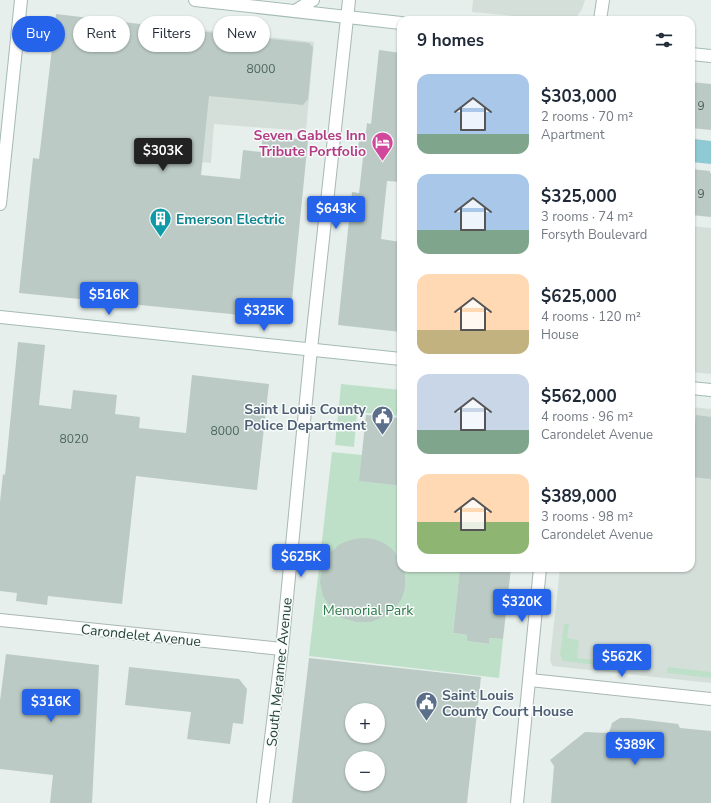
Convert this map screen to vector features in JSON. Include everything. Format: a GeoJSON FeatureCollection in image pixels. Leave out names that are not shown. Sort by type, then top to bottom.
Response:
{"type":"FeatureCollection","features":[{"type":"Feature","properties":{"kind":"street"},"geometry":{"type":"LineString","coordinates":[[0,204],[21,0]]}},
{"type":"Feature","properties":{"kind":"street"},"geometry":{"type":"LineString","coordinates":[[195,0],[397,23]]}},
{"type":"Feature","properties":{"kind":"street"},"geometry":{"type":"LineString","coordinates":[[295,11],[313,0]]}},
{"type":"Feature","properties":{"kind":"street","name":"South Meramec Avenue"},"geometry":{"type":"LineString","coordinates":[[263,803],[282,649],[311,349],[349,0]]}},
{"type":"Feature","properties":{"kind":"street"},"geometry":{"type":"LineString","coordinates":[[600,16],[602,0]]}},
{"type":"Feature","properties":{"kind":"street"},"geometry":{"type":"LineString","coordinates":[[695,54],[711,56]]}},
{"type":"Feature","properties":{"kind":"street"},"geometry":{"type":"LineString","coordinates":[[0,317],[397,359]]}},
{"type":"Feature","properties":{"kind":"street"},"geometry":{"type":"LineString","coordinates":[[695,388],[711,390]]}},
{"type":"Feature","properties":{"kind":"street"},"geometry":{"type":"LineString","coordinates":[[517,803],[540,572]]}},
{"type":"Feature","properties":{"kind":"street","name":"Carondelet Avenue"},"geometry":{"type":"LineString","coordinates":[[0,620],[282,649]]}},
{"type":"Feature","properties":{"kind":"street"},"geometry":{"type":"LineString","coordinates":[[530,680],[711,699]]}},
{"type":"Feature","properties":{"kind":"shaded area"},"geometry":{"type":"Polygon","coordinates":[[[473,0],[585,0],[582,9],[577,16],[514,16],[472,12],[473,0]]]}},
{"type":"Feature","properties":{"kind":"shaded area"},"geometry":{"type":"Polygon","coordinates":[[[205,30],[213,31],[213,52],[270,52],[270,37],[314,42],[306,131],[214,124],[211,163],[127,155],[138,51],[205,52],[205,30]]]}},
{"type":"Feature","properties":{"kind":"shaded area"},"geometry":{"type":"Polygon","coordinates":[[[695,226],[711,228],[711,374],[695,372],[695,226]]]}},
{"type":"Feature","properties":{"kind":"shaded area"},"geometry":{"type":"Polygon","coordinates":[[[695,407],[711,409],[711,683],[552,666],[550,659],[560,572],[695,572],[695,407]]]}},
{"type":"Feature","properties":{"kind":"green space"},"geometry":{"type":"Polygon","coordinates":[[[341,384],[397,390],[397,416],[357,412],[354,447],[335,445],[341,384]]]}},
{"type":"Feature","properties":{"kind":"green space","name":"Memorial Park"},"geometry":{"type":"Polygon","coordinates":[[[332,452],[362,455],[360,481],[397,486],[397,572],[460,572],[453,633],[467,635],[467,641],[488,644],[489,638],[503,639],[499,678],[309,656],[332,452]]]}},
{"type":"Feature","properties":{"kind":"green space"},"geometry":{"type":"Polygon","coordinates":[[[564,624],[569,624],[567,638],[579,640],[577,658],[651,666],[650,671],[563,661],[560,655],[564,624]]]}},
{"type":"Feature","properties":{"kind":"green space"},"geometry":{"type":"Polygon","coordinates":[[[668,667],[711,672],[711,678],[667,673],[668,667]]]}},
{"type":"Feature","properties":{"kind":"water"},"geometry":{"type":"Polygon","coordinates":[[[695,139],[711,141],[711,164],[695,162],[695,139]]]}},
{"type":"Feature","properties":{"kind":"building"},"geometry":{"type":"Polygon","coordinates":[[[56,14],[73,16],[73,52],[130,52],[130,23],[138,24],[138,52],[205,52],[205,32],[213,33],[213,52],[270,52],[270,39],[309,43],[313,47],[308,99],[303,105],[209,96],[201,175],[240,179],[243,150],[261,152],[263,135],[308,140],[290,320],[19,293],[33,158],[39,159],[52,52],[65,52],[65,16],[56,16],[56,14]]]}},
{"type":"Feature","properties":{"kind":"building"},"geometry":{"type":"Polygon","coordinates":[[[379,50],[397,52],[397,182],[387,181],[381,239],[397,241],[397,332],[338,325],[352,192],[359,193],[364,149],[358,148],[360,132],[366,132],[367,123],[371,124],[379,50]]]}},
{"type":"Feature","properties":{"kind":"building"},"geometry":{"type":"Polygon","coordinates":[[[695,82],[711,84],[711,130],[695,128],[695,82]]]}},
{"type":"Feature","properties":{"kind":"building"},"geometry":{"type":"Polygon","coordinates":[[[695,169],[710,171],[711,173],[711,217],[695,215],[695,169]]]}},
{"type":"Feature","properties":{"kind":"building"},"geometry":{"type":"Polygon","coordinates":[[[18,342],[45,345],[39,405],[71,409],[73,390],[117,395],[115,414],[140,417],[139,428],[186,433],[192,375],[269,384],[257,490],[136,476],[122,604],[48,596],[47,605],[16,601],[17,593],[0,591],[0,502],[3,474],[5,475],[18,342]]]}},
{"type":"Feature","properties":{"kind":"building","name":"Saint Louis County Police Department"},"geometry":{"type":"Polygon","coordinates":[[[366,415],[397,418],[397,486],[359,481],[366,415]]]}},
{"type":"Feature","properties":{"kind":"building"},"geometry":{"type":"Polygon","coordinates":[[[696,415],[711,417],[711,479],[695,477],[696,415]]]}},
{"type":"Feature","properties":{"kind":"building"},"geometry":{"type":"Polygon","coordinates":[[[354,539],[374,539],[384,543],[397,555],[397,572],[404,572],[405,588],[402,598],[396,607],[385,616],[371,622],[357,622],[342,618],[331,608],[323,596],[320,582],[322,567],[329,554],[340,544],[354,539]]]}},
{"type":"Feature","properties":{"kind":"building"},"geometry":{"type":"Polygon","coordinates":[[[460,572],[511,572],[503,639],[489,638],[489,644],[467,641],[467,635],[453,633],[460,572]]]}},
{"type":"Feature","properties":{"kind":"building"},"geometry":{"type":"Polygon","coordinates":[[[6,654],[99,665],[92,803],[50,803],[53,775],[0,769],[0,701],[6,654]]]}},
{"type":"Feature","properties":{"kind":"building","name":"Saint Louis County Court House"},"geometry":{"type":"Polygon","coordinates":[[[309,658],[481,677],[467,803],[292,803],[309,658]]]}},
{"type":"Feature","properties":{"kind":"building"},"geometry":{"type":"Polygon","coordinates":[[[129,667],[239,679],[247,689],[243,724],[233,723],[230,744],[187,739],[191,712],[125,705],[129,667]]]}},
{"type":"Feature","properties":{"kind":"building"},"geometry":{"type":"Polygon","coordinates":[[[620,718],[678,724],[680,728],[711,731],[711,803],[551,803],[554,766],[550,760],[585,732],[609,733],[612,723],[620,718]]]}},
{"type":"Feature","properties":{"kind":"place","name":"Seven Gables Inn Tribute Portfolio"},"geometry":{"type":"Point","coordinates":[382,162]}},
{"type":"Feature","properties":{"kind":"place","name":"Emerson Electric"},"geometry":{"type":"Point","coordinates":[161,238]}},
{"type":"Feature","properties":{"kind":"place","name":"Saint Louis County Police Department"},"geometry":{"type":"Point","coordinates":[382,436]}},
{"type":"Feature","properties":{"kind":"place","name":"Saint Louis County Court House"},"geometry":{"type":"Point","coordinates":[427,722]}}]}
